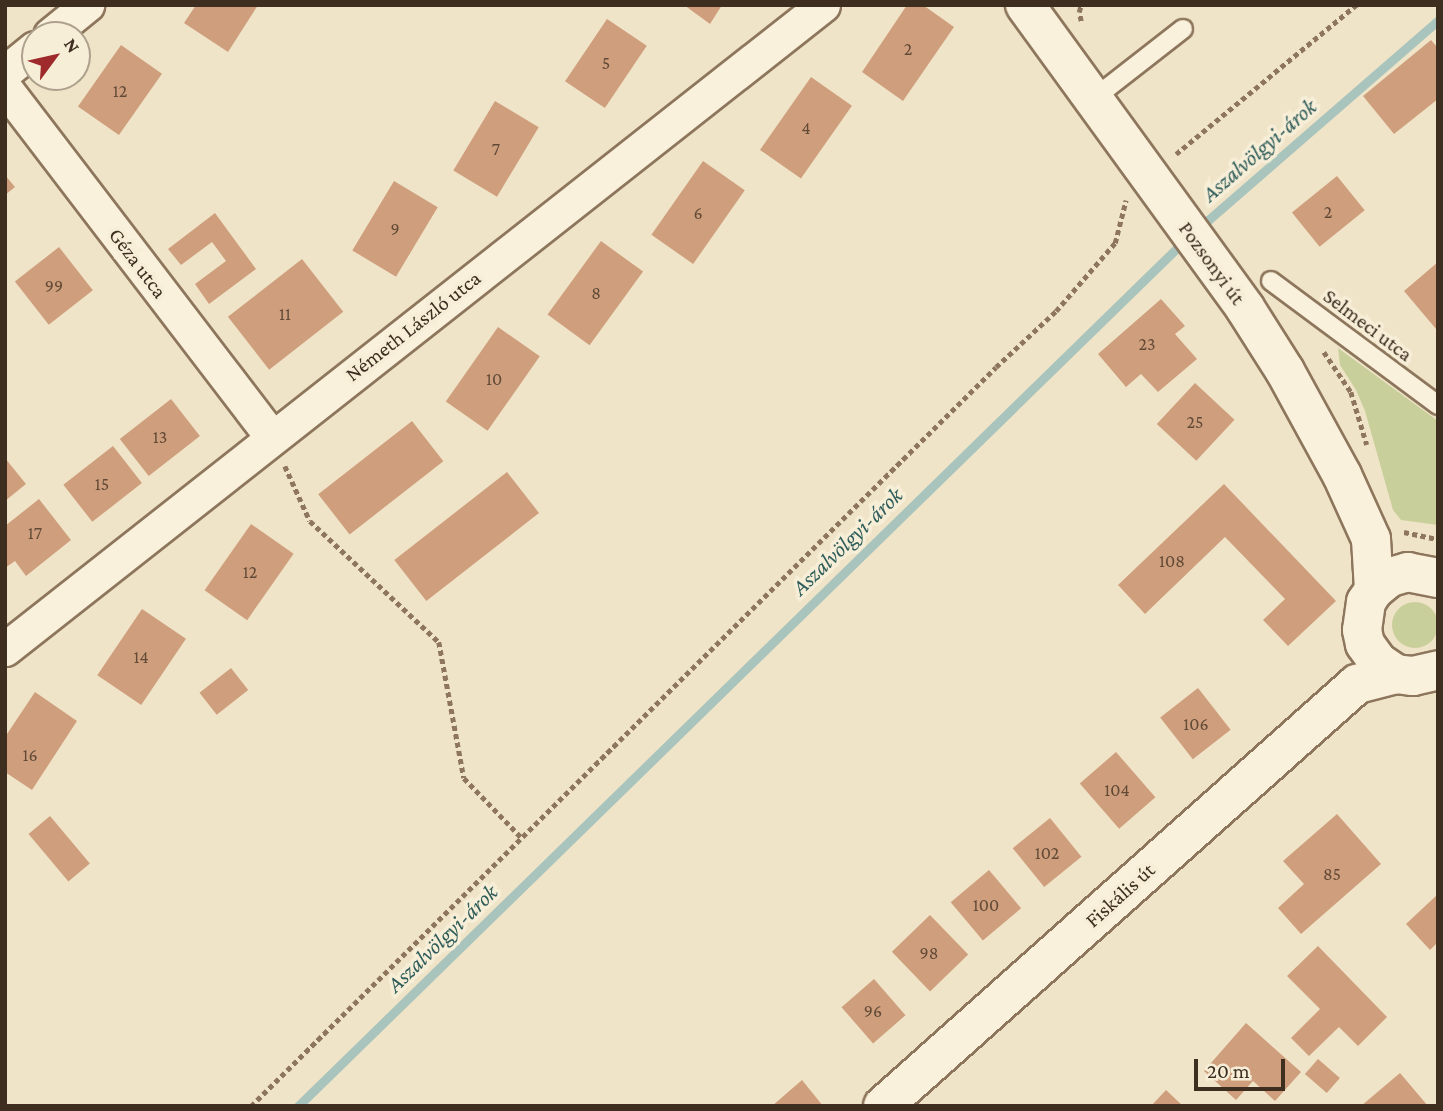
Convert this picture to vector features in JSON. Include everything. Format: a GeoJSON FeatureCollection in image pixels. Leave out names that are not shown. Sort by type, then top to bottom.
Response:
{"type":"FeatureCollection","features":[{"type":"Feature","properties":{"kind":"street"},"geometry":{"type":"LineString","coordinates":[[67,21],[86,5]]}},
{"type":"Feature","properties":{"kind":"street","name":"Németh László utca"},"geometry":{"type":"LineString","coordinates":[[5,649],[823,5]]}},
{"type":"Feature","properties":{"kind":"street","name":"Pozsonyi út"},"geometry":{"type":"LineString","coordinates":[[1025,5],[1093,99],[1152,160],[1167,201],[1245,308],[1291,382],[1342,475],[1371,539],[1374,590]]}},
{"type":"Feature","properties":{"kind":"street"},"geometry":{"type":"LineString","coordinates":[[5,72],[21,59]]}},
{"type":"Feature","properties":{"kind":"street","name":"Géza utca"},"geometry":{"type":"LineString","coordinates":[[5,88],[272,437]]}},
{"type":"Feature","properties":{"kind":"street","name":"Pozsonyi út"},"geometry":{"type":"LineString","coordinates":[[1371,539],[1423,575]]}},
{"type":"Feature","properties":{"kind":"street"},"geometry":{"type":"LineString","coordinates":[[1357,684],[1365,644],[1362,616],[1374,590],[1390,577],[1423,575]]}},
{"type":"Feature","properties":{"kind":"street"},"geometry":{"type":"LineString","coordinates":[[1365,644],[1378,662],[1426,674]]}},
{"type":"Feature","properties":{"kind":"street","name":"Fiskális út"},"geometry":{"type":"LineString","coordinates":[[883,1106],[1357,684],[1426,674]]}},
{"type":"Feature","properties":{"kind":"lane"},"geometry":{"type":"LineString","coordinates":[[1093,99],[1183,29]]}},
{"type":"Feature","properties":{"kind":"lane","name":"Selmeci utca"},"geometry":{"type":"LineString","coordinates":[[1271,281],[1438,405]]}},
{"type":"Feature","properties":{"kind":"path"},"geometry":{"type":"LineString","coordinates":[[251,1106],[996,367],[1056,311],[1115,243],[1128,193],[1118,172],[1152,160],[1356,5]]}},
{"type":"Feature","properties":{"kind":"path"},"geometry":{"type":"LineString","coordinates":[[272,437],[310,521],[439,642],[464,778],[521,837]]}},
{"type":"Feature","properties":{"kind":"green space"},"geometry":{"type":"Polygon","coordinates":[[[1338,348],[1438,421],[1438,525],[1401,520],[1393,510],[1365,411],[1356,390],[1340,365],[1338,348]]]}},
{"type":"Feature","properties":{"kind":"green space"},"geometry":{"type":"Polygon","coordinates":[[[1415,602],[1431,609],[1438,625],[1431,641],[1415,648],[1399,641],[1392,625],[1399,609],[1415,602]]]}},
{"type":"Feature","properties":{"kind":"building"},"geometry":{"type":"Polygon","coordinates":[[[196,5],[258,5],[228,52],[184,23],[196,5]]]}},
{"type":"Feature","properties":{"kind":"building"},"geometry":{"type":"Polygon","coordinates":[[[684,5],[722,5],[710,24],[684,5]]]}},
{"type":"Feature","properties":{"kind":"building"},"geometry":{"type":"Polygon","coordinates":[[[907,5],[923,5],[954,27],[903,101],[862,72],[907,5]]]}},
{"type":"Feature","properties":{"kind":"building"},"geometry":{"type":"Polygon","coordinates":[[[607,19],[647,46],[605,108],[565,81],[607,19]]]}},
{"type":"Feature","properties":{"kind":"building"},"geometry":{"type":"Polygon","coordinates":[[[1431,40],[1438,48],[1438,99],[1394,134],[1363,96],[1431,40]]]}},
{"type":"Feature","properties":{"kind":"building"},"geometry":{"type":"Polygon","coordinates":[[[121,45],[162,74],[119,135],[78,106],[121,45]]]}},
{"type":"Feature","properties":{"kind":"building"},"geometry":{"type":"Polygon","coordinates":[[[811,77],[852,106],[801,179],[760,150],[811,77]]]}},
{"type":"Feature","properties":{"kind":"building"},"geometry":{"type":"Polygon","coordinates":[[[495,101],[539,127],[497,197],[453,170],[495,101]]]}},
{"type":"Feature","properties":{"kind":"building"},"geometry":{"type":"Polygon","coordinates":[[[703,161],[745,190],[693,264],[651,235],[703,161]]]}},
{"type":"Feature","properties":{"kind":"building"},"geometry":{"type":"Polygon","coordinates":[[[5,175],[15,187],[5,195],[5,175]]]}},
{"type":"Feature","properties":{"kind":"building"},"geometry":{"type":"Polygon","coordinates":[[[1337,176],[1365,210],[1320,247],[1292,213],[1337,176]]]}},
{"type":"Feature","properties":{"kind":"building"},"geometry":{"type":"Polygon","coordinates":[[[394,181],[438,207],[396,277],[352,250],[394,181]]]}},
{"type":"Feature","properties":{"kind":"building"},"geometry":{"type":"Polygon","coordinates":[[[215,213],[256,269],[209,304],[195,284],[226,261],[212,242],[181,265],[168,249],[215,213]]]}},
{"type":"Feature","properties":{"kind":"building"},"geometry":{"type":"Polygon","coordinates":[[[601,241],[643,272],[590,345],[548,315],[601,241]]]}},
{"type":"Feature","properties":{"kind":"building"},"geometry":{"type":"Polygon","coordinates":[[[59,247],[93,290],[49,325],[15,281],[59,247]]]}},
{"type":"Feature","properties":{"kind":"building"},"geometry":{"type":"Polygon","coordinates":[[[302,259],[343,312],[269,370],[228,317],[302,259]]]}},
{"type":"Feature","properties":{"kind":"building"},"geometry":{"type":"Polygon","coordinates":[[[1438,262],[1438,328],[1436,329],[1404,291],[1438,262]]]}},
{"type":"Feature","properties":{"kind":"building"},"geometry":{"type":"Polygon","coordinates":[[[1161,299],[1185,326],[1175,334],[1197,359],[1158,392],[1141,374],[1126,387],[1098,354],[1161,299]]]}},
{"type":"Feature","properties":{"kind":"building"},"geometry":{"type":"Polygon","coordinates":[[[498,327],[540,356],[488,431],[446,402],[498,327]]]}},
{"type":"Feature","properties":{"kind":"building"},"geometry":{"type":"Polygon","coordinates":[[[1195,383],[1234,420],[1196,461],[1157,424],[1195,383]]]}},
{"type":"Feature","properties":{"kind":"building"},"geometry":{"type":"Polygon","coordinates":[[[171,399],[200,436],[149,476],[120,439],[171,399]]]}},
{"type":"Feature","properties":{"kind":"building"},"geometry":{"type":"Polygon","coordinates":[[[412,421],[443,461],[350,534],[318,494],[412,421]]]}},
{"type":"Feature","properties":{"kind":"building"},"geometry":{"type":"Polygon","coordinates":[[[113,446],[142,483],[92,522],[63,485],[113,446]]]}},
{"type":"Feature","properties":{"kind":"building"},"geometry":{"type":"Polygon","coordinates":[[[5,458],[26,484],[5,501],[5,458]]]}},
{"type":"Feature","properties":{"kind":"building"},"geometry":{"type":"Polygon","coordinates":[[[507,472],[539,513],[426,601],[394,560],[507,472]]]}},
{"type":"Feature","properties":{"kind":"building"},"geometry":{"type":"Polygon","coordinates":[[[1224,484],[1336,601],[1288,646],[1263,620],[1285,599],[1225,537],[1145,614],[1118,585],[1224,484]]]}},
{"type":"Feature","properties":{"kind":"building"},"geometry":{"type":"Polygon","coordinates":[[[39,499],[71,540],[26,576],[15,561],[5,568],[5,526],[39,499]]]}},
{"type":"Feature","properties":{"kind":"building"},"geometry":{"type":"Polygon","coordinates":[[[251,524],[294,554],[247,620],[205,590],[251,524]]]}},
{"type":"Feature","properties":{"kind":"building"},"geometry":{"type":"Polygon","coordinates":[[[142,609],[186,639],[141,705],[97,675],[142,609]]]}},
{"type":"Feature","properties":{"kind":"building"},"geometry":{"type":"Polygon","coordinates":[[[231,668],[248,690],[217,715],[199,693],[231,668]]]}},
{"type":"Feature","properties":{"kind":"building"},"geometry":{"type":"Polygon","coordinates":[[[1198,688],[1231,730],[1193,759],[1160,718],[1198,688]]]}},
{"type":"Feature","properties":{"kind":"building"},"geometry":{"type":"Polygon","coordinates":[[[35,692],[77,721],[32,790],[5,772],[5,737],[35,692]]]}},
{"type":"Feature","properties":{"kind":"building"},"geometry":{"type":"Polygon","coordinates":[[[1116,752],[1155,797],[1119,829],[1080,783],[1116,752]]]}},
{"type":"Feature","properties":{"kind":"building"},"geometry":{"type":"Polygon","coordinates":[[[1337,814],[1381,864],[1301,934],[1278,908],[1304,884],[1283,861],[1337,814]]]}},
{"type":"Feature","properties":{"kind":"building"},"geometry":{"type":"Polygon","coordinates":[[[50,816],[90,863],[68,881],[29,834],[50,816]]]}},
{"type":"Feature","properties":{"kind":"building"},"geometry":{"type":"Polygon","coordinates":[[[1050,818],[1081,857],[1044,887],[1013,848],[1050,818]]]}},
{"type":"Feature","properties":{"kind":"building"},"geometry":{"type":"Polygon","coordinates":[[[989,870],[1021,908],[983,940],[951,902],[989,870]]]}},
{"type":"Feature","properties":{"kind":"building"},"geometry":{"type":"Polygon","coordinates":[[[1438,894],[1438,942],[1430,950],[1406,924],[1438,894]]]}},
{"type":"Feature","properties":{"kind":"building"},"geometry":{"type":"Polygon","coordinates":[[[930,915],[968,955],[930,991],[892,952],[930,915]]]}},
{"type":"Feature","properties":{"kind":"building"},"geometry":{"type":"Polygon","coordinates":[[[1318,946],[1387,1017],[1358,1046],[1339,1027],[1309,1056],[1291,1038],[1320,1009],[1287,976],[1318,946]]]}},
{"type":"Feature","properties":{"kind":"building"},"geometry":{"type":"Polygon","coordinates":[[[874,979],[905,1015],[873,1043],[842,1007],[874,979]]]}},
{"type":"Feature","properties":{"kind":"building"},"geometry":{"type":"Polygon","coordinates":[[[1246,1023],[1301,1072],[1275,1101],[1253,1081],[1236,1100],[1204,1071],[1246,1023]]]}},
{"type":"Feature","properties":{"kind":"building"},"geometry":{"type":"Polygon","coordinates":[[[1318,1059],[1340,1078],[1327,1093],[1305,1074],[1318,1059]]]}},
{"type":"Feature","properties":{"kind":"building"},"geometry":{"type":"Polygon","coordinates":[[[1400,1073],[1428,1106],[1361,1106],[1400,1073]]]}},
{"type":"Feature","properties":{"kind":"building"},"geometry":{"type":"Polygon","coordinates":[[[802,1080],[823,1106],[772,1106],[802,1080]]]}},
{"type":"Feature","properties":{"kind":"building"},"geometry":{"type":"Polygon","coordinates":[[[1166,1090],[1183,1106],[1151,1106],[1166,1090]]]}},
{"type":"Feature","properties":{"kind":"waterway","name":"Aszalvölgyi-árok"},"geometry":{"type":"LineString","coordinates":[[1199,228],[1438,20]]}},
{"type":"Feature","properties":{"kind":"waterway","name":"Aszalvölgyi-árok"},"geometry":{"type":"LineString","coordinates":[[298,1106],[1186,239]]}}]}
